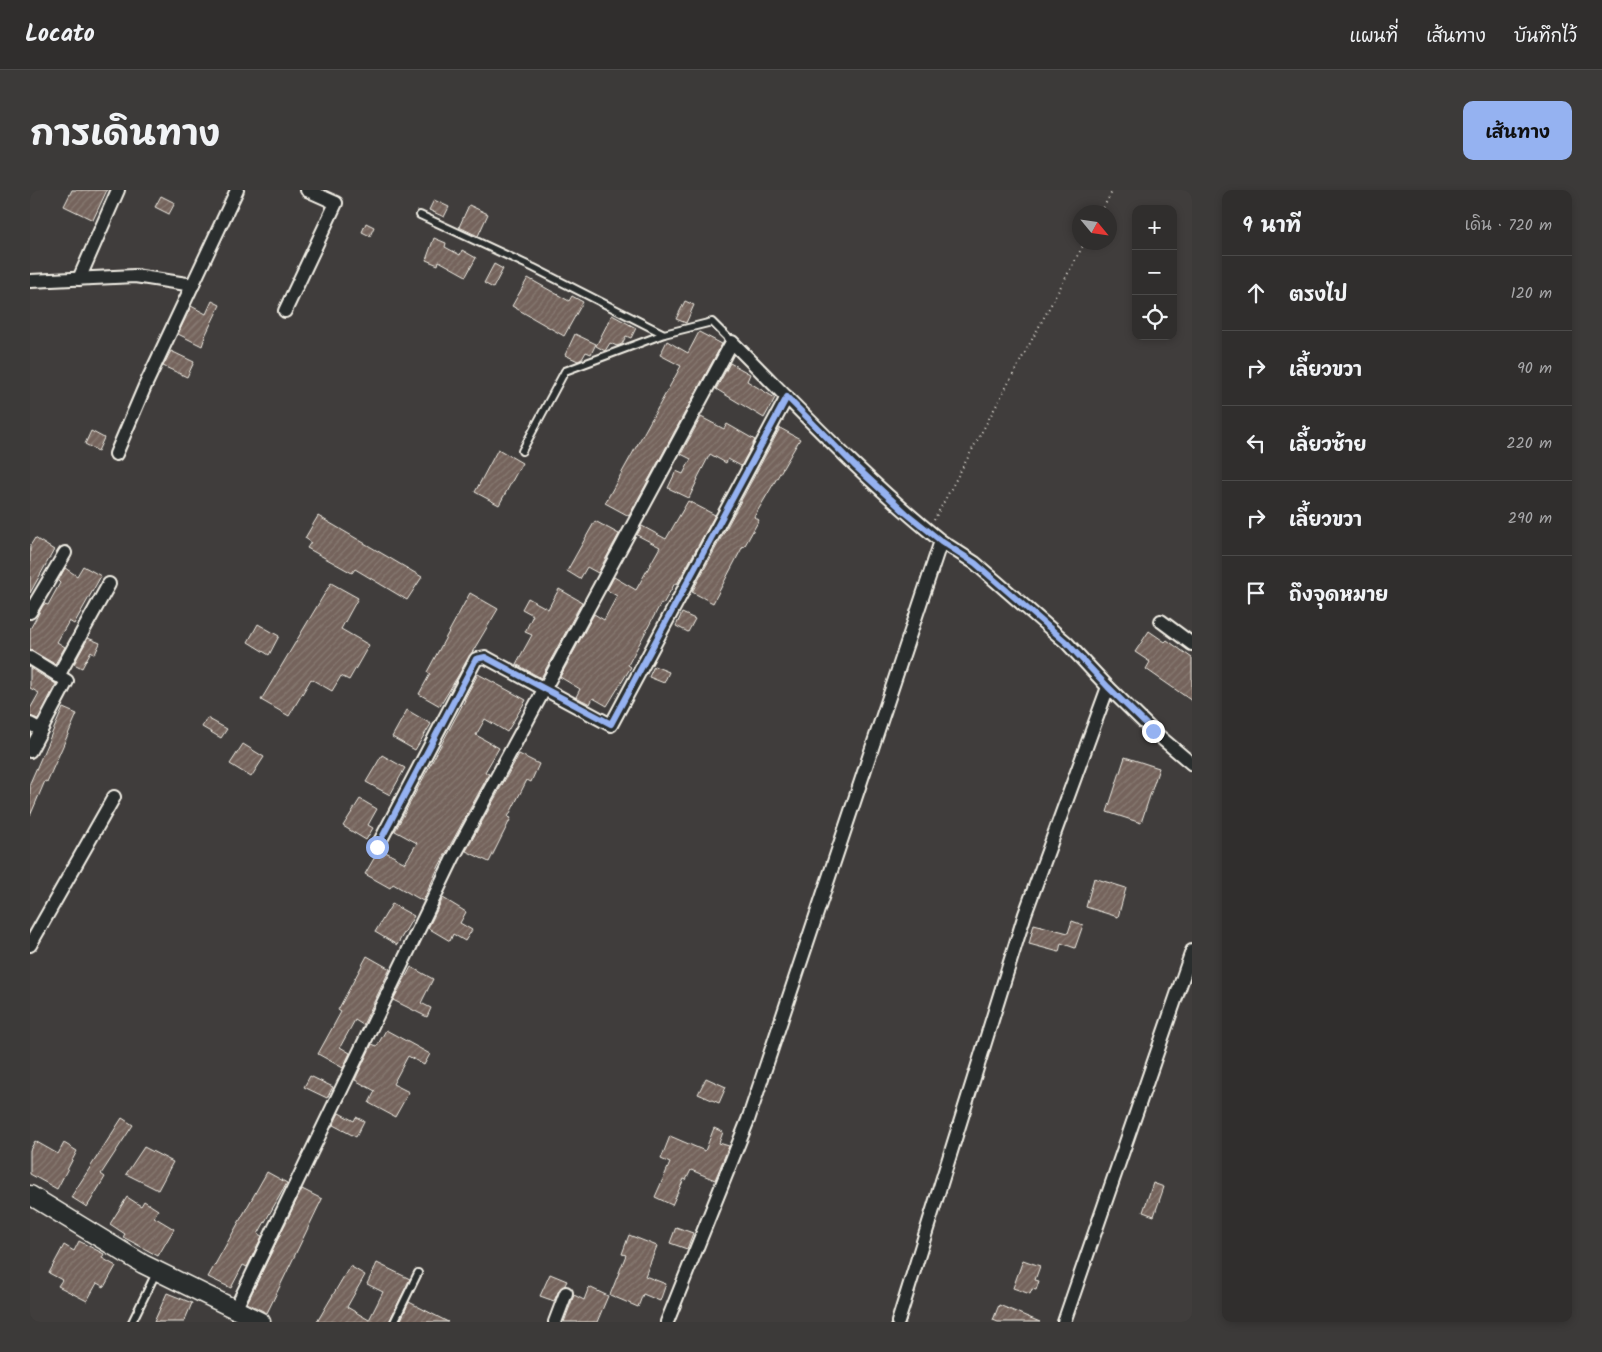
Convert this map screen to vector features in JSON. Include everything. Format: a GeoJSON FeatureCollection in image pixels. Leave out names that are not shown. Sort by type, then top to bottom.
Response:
{"type":"FeatureCollection","features":[{"type":"Feature","properties":{"kind":"street"},"geometry":{"type":"LineString","coordinates":[[79,279],[118,190]]}},
{"type":"Feature","properties":{"kind":"street"},"geometry":{"type":"LineString","coordinates":[[116,454],[145,386],[237,190]]}},
{"type":"Feature","properties":{"kind":"street"},"geometry":{"type":"LineString","coordinates":[[285,311],[336,203],[307,190]]}},
{"type":"Feature","properties":{"kind":"street"},"geometry":{"type":"LineString","coordinates":[[30,281],[135,276],[193,285]]}},
{"type":"Feature","properties":{"kind":"street"},"geometry":{"type":"LineString","coordinates":[[235,1310],[453,858],[732,342],[861,471],[906,513],[941,541],[975,563],[1067,643],[1153,731],[1192,764]]}},
{"type":"Feature","properties":{"kind":"street"},"geometry":{"type":"LineString","coordinates":[[377,847],[476,659],[485,657],[611,724],[787,397]]}},
{"type":"Feature","properties":{"kind":"street"},"geometry":{"type":"LineString","coordinates":[[667,1322],[748,1120],[941,541]]}},
{"type":"Feature","properties":{"kind":"street"},"geometry":{"type":"LineString","coordinates":[[30,612],[65,553]]}},
{"type":"Feature","properties":{"kind":"street"},"geometry":{"type":"LineString","coordinates":[[58,676],[109,584]]}},
{"type":"Feature","properties":{"kind":"street"},"geometry":{"type":"LineString","coordinates":[[1160,621],[1192,644]]}},
{"type":"Feature","properties":{"kind":"street"},"geometry":{"type":"LineString","coordinates":[[30,658],[67,681],[35,727],[30,751]]}},
{"type":"Feature","properties":{"kind":"street"},"geometry":{"type":"LineString","coordinates":[[898,1322],[1025,914],[1108,687]]}},
{"type":"Feature","properties":{"kind":"street"},"geometry":{"type":"LineString","coordinates":[[30,945],[114,797]]}},
{"type":"Feature","properties":{"kind":"street"},"geometry":{"type":"LineString","coordinates":[[1064,1322],[1192,951]]}},
{"type":"Feature","properties":{"kind":"street"},"geometry":{"type":"LineString","coordinates":[[30,1195],[143,1264],[260,1322]]}},
{"type":"Feature","properties":{"kind":"street"},"geometry":{"type":"LineString","coordinates":[[555,1322],[566,1294]]}},
{"type":"Feature","properties":{"kind":"lane"},"geometry":{"type":"LineString","coordinates":[[420,215],[534,268],[664,334]]}},
{"type":"Feature","properties":{"kind":"lane"},"geometry":{"type":"LineString","coordinates":[[522,451],[565,371],[664,334],[712,322],[732,342]]}},
{"type":"Feature","properties":{"kind":"lane"},"geometry":{"type":"LineString","coordinates":[[132,1322],[158,1270]]}},
{"type":"Feature","properties":{"kind":"lane"},"geometry":{"type":"LineString","coordinates":[[394,1322],[418,1273]]}},
{"type":"Feature","properties":{"kind":"path"},"geometry":{"type":"LineString","coordinates":[[1105,205],[1113,190]]}},
{"type":"Feature","properties":{"kind":"path"},"geometry":{"type":"LineString","coordinates":[[941,541],[934,519],[1081,250]]}},
{"type":"Feature","properties":{"kind":"building"},"geometry":{"type":"Polygon","coordinates":[[[72,190],[107,190],[93,220],[64,206],[72,190]]]}},
{"type":"Feature","properties":{"kind":"building"},"geometry":{"type":"Polygon","coordinates":[[[161,196],[175,203],[169,214],[155,207],[161,196]]]}},
{"type":"Feature","properties":{"kind":"building"},"geometry":{"type":"Polygon","coordinates":[[[434,200],[449,207],[444,217],[429,210],[434,200]]]}},
{"type":"Feature","properties":{"kind":"building"},"geometry":{"type":"Polygon","coordinates":[[[469,205],[488,214],[478,236],[459,227],[469,205]]]}},
{"type":"Feature","properties":{"kind":"building"},"geometry":{"type":"Polygon","coordinates":[[[366,223],[374,227],[370,236],[362,232],[366,223]]]}},
{"type":"Feature","properties":{"kind":"building"},"geometry":{"type":"Polygon","coordinates":[[[434,238],[446,243],[445,247],[460,255],[462,250],[476,258],[466,276],[439,261],[438,265],[426,260],[434,238]]]}},
{"type":"Feature","properties":{"kind":"building"},"geometry":{"type":"Polygon","coordinates":[[[494,264],[503,269],[493,288],[484,283],[494,264]]]}},
{"type":"Feature","properties":{"kind":"building"},"geometry":{"type":"Polygon","coordinates":[[[528,278],[569,301],[572,296],[583,302],[564,336],[512,306],[528,278]]]}},
{"type":"Feature","properties":{"kind":"building"},"geometry":{"type":"Polygon","coordinates":[[[212,301],[220,305],[202,346],[178,334],[191,306],[206,314],[212,301]]]}},
{"type":"Feature","properties":{"kind":"building"},"geometry":{"type":"Polygon","coordinates":[[[685,301],[694,305],[686,323],[676,319],[685,301]]]}},
{"type":"Feature","properties":{"kind":"building"},"geometry":{"type":"Polygon","coordinates":[[[612,315],[636,328],[631,338],[626,336],[622,344],[617,346],[610,343],[605,351],[596,346],[612,315]]]}},
{"type":"Feature","properties":{"kind":"building"},"geometry":{"type":"Polygon","coordinates":[[[699,332],[722,344],[629,516],[605,503],[681,366],[660,355],[667,341],[688,353],[699,332]]]}},
{"type":"Feature","properties":{"kind":"building"},"geometry":{"type":"Polygon","coordinates":[[[575,334],[596,344],[591,354],[586,352],[582,359],[578,361],[565,355],[575,334]]]}},
{"type":"Feature","properties":{"kind":"building"},"geometry":{"type":"Polygon","coordinates":[[[171,351],[194,362],[187,377],[163,366],[171,351]]]}},
{"type":"Feature","properties":{"kind":"building"},"geometry":{"type":"Polygon","coordinates":[[[730,363],[750,374],[747,381],[775,398],[764,418],[716,389],[730,363]]]}},
{"type":"Feature","properties":{"kind":"building"},"geometry":{"type":"Polygon","coordinates":[[[701,417],[724,429],[727,424],[755,440],[741,466],[728,459],[726,463],[710,454],[689,498],[668,488],[676,471],[683,474],[691,459],[681,454],[701,417]]]}},
{"type":"Feature","properties":{"kind":"building"},"geometry":{"type":"Polygon","coordinates":[[[780,428],[800,439],[754,517],[759,520],[713,603],[692,592],[780,428]]]}},
{"type":"Feature","properties":{"kind":"building"},"geometry":{"type":"Polygon","coordinates":[[[91,431],[104,438],[98,451],[85,444],[91,431]]]}},
{"type":"Feature","properties":{"kind":"building"},"geometry":{"type":"Polygon","coordinates":[[[498,449],[522,463],[499,505],[475,492],[498,449]]]}},
{"type":"Feature","properties":{"kind":"building"},"geometry":{"type":"Polygon","coordinates":[[[688,501],[715,515],[677,584],[675,583],[663,604],[661,603],[628,665],[631,667],[607,706],[593,698],[590,704],[576,697],[580,689],[560,677],[594,614],[604,620],[617,596],[607,590],[614,577],[636,590],[660,547],[637,535],[642,526],[666,539],[688,501]]]}},
{"type":"Feature","properties":{"kind":"building"},"geometry":{"type":"Polygon","coordinates":[[[318,516],[422,577],[407,600],[355,569],[352,573],[307,548],[311,542],[305,538],[318,516]]]}},
{"type":"Feature","properties":{"kind":"building"},"geometry":{"type":"Polygon","coordinates":[[[595,521],[619,534],[598,573],[587,567],[580,579],[567,571],[595,521]]]}},
{"type":"Feature","properties":{"kind":"building"},"geometry":{"type":"Polygon","coordinates":[[[35,538],[54,550],[30,593],[30,546],[35,538]]]}},
{"type":"Feature","properties":{"kind":"building"},"geometry":{"type":"Polygon","coordinates":[[[83,566],[101,576],[74,624],[69,621],[57,642],[65,647],[55,664],[30,650],[30,629],[44,604],[48,605],[60,583],[58,581],[65,568],[77,576],[83,566]]]}},
{"type":"Feature","properties":{"kind":"building"},"geometry":{"type":"Polygon","coordinates":[[[331,583],[358,598],[341,629],[369,645],[349,680],[341,676],[332,691],[311,679],[289,716],[261,700],[331,583]]]}},
{"type":"Feature","properties":{"kind":"building"},"geometry":{"type":"Polygon","coordinates":[[[559,589],[582,602],[541,678],[516,664],[532,635],[525,632],[533,615],[522,609],[528,598],[548,609],[559,589]]]}},
{"type":"Feature","properties":{"kind":"building"},"geometry":{"type":"Polygon","coordinates":[[[470,593],[498,609],[440,706],[419,694],[430,674],[427,672],[470,593]]]}},
{"type":"Feature","properties":{"kind":"building"},"geometry":{"type":"Polygon","coordinates":[[[682,613],[695,619],[688,632],[676,626],[682,613]]]}},
{"type":"Feature","properties":{"kind":"building"},"geometry":{"type":"Polygon","coordinates":[[[258,624],[279,636],[269,655],[248,642],[258,624]]]}},
{"type":"Feature","properties":{"kind":"building"},"geometry":{"type":"Polygon","coordinates":[[[1149,631],[1165,642],[1167,640],[1192,658],[1192,701],[1146,669],[1150,662],[1135,652],[1149,631]]]}},
{"type":"Feature","properties":{"kind":"building"},"geometry":{"type":"Polygon","coordinates":[[[88,638],[100,643],[95,654],[91,651],[82,668],[74,664],[88,638]]]}},
{"type":"Feature","properties":{"kind":"building"},"geometry":{"type":"Polygon","coordinates":[[[654,666],[669,672],[664,683],[649,677],[654,666]]]}},
{"type":"Feature","properties":{"kind":"building"},"geometry":{"type":"Polygon","coordinates":[[[30,668],[56,684],[38,719],[30,716],[30,709],[39,693],[30,688],[30,668]]]}},
{"type":"Feature","properties":{"kind":"building"},"geometry":{"type":"Polygon","coordinates":[[[478,674],[526,700],[507,732],[485,719],[476,735],[499,748],[485,772],[489,774],[439,866],[423,901],[393,884],[390,888],[365,874],[376,855],[384,851],[405,863],[417,843],[395,831],[478,674]]]}},
{"type":"Feature","properties":{"kind":"building"},"geometry":{"type":"Polygon","coordinates":[[[63,708],[77,714],[30,816],[30,783],[63,708]]]}},
{"type":"Feature","properties":{"kind":"building"},"geometry":{"type":"Polygon","coordinates":[[[407,710],[431,724],[415,750],[392,737],[407,710]]]}},
{"type":"Feature","properties":{"kind":"building"},"geometry":{"type":"Polygon","coordinates":[[[207,718],[227,729],[221,738],[202,727],[207,718]]]}},
{"type":"Feature","properties":{"kind":"building"},"geometry":{"type":"Polygon","coordinates":[[[243,744],[264,757],[251,777],[230,764],[243,744]]]}},
{"type":"Feature","properties":{"kind":"building"},"geometry":{"type":"Polygon","coordinates":[[[519,754],[539,764],[531,782],[527,780],[508,817],[511,818],[489,862],[466,851],[519,754]]]}},
{"type":"Feature","properties":{"kind":"building"},"geometry":{"type":"Polygon","coordinates":[[[382,755],[405,768],[390,795],[366,782],[382,755]]]}},
{"type":"Feature","properties":{"kind":"building"},"geometry":{"type":"Polygon","coordinates":[[[1125,757],[1159,768],[1141,823],[1107,812],[1125,757]]]}},
{"type":"Feature","properties":{"kind":"building"},"geometry":{"type":"Polygon","coordinates":[[[360,799],[377,809],[368,825],[373,828],[366,840],[343,826],[360,799]]]}},
{"type":"Feature","properties":{"kind":"building"},"geometry":{"type":"Polygon","coordinates":[[[1094,878],[1126,888],[1118,917],[1086,907],[1094,878]]]}},
{"type":"Feature","properties":{"kind":"building"},"geometry":{"type":"Polygon","coordinates":[[[443,898],[466,912],[460,923],[472,930],[465,941],[453,934],[450,941],[428,928],[443,898]]]}},
{"type":"Feature","properties":{"kind":"building"},"geometry":{"type":"Polygon","coordinates":[[[392,904],[414,916],[397,945],[375,932],[392,904]]]}},
{"type":"Feature","properties":{"kind":"building"},"geometry":{"type":"Polygon","coordinates":[[[1072,921],[1083,925],[1075,948],[1061,943],[1059,952],[1029,944],[1034,924],[1068,933],[1072,921]]]}},
{"type":"Feature","properties":{"kind":"building"},"geometry":{"type":"Polygon","coordinates":[[[367,956],[390,969],[363,1025],[355,1020],[340,1047],[350,1053],[343,1068],[318,1054],[341,1012],[338,1010],[367,956]]]}},
{"type":"Feature","properties":{"kind":"building"},"geometry":{"type":"Polygon","coordinates":[[[411,967],[433,979],[421,1003],[431,1008],[427,1017],[393,1000],[411,967]]]}},
{"type":"Feature","properties":{"kind":"building"},"geometry":{"type":"Polygon","coordinates":[[[386,1030],[430,1054],[424,1065],[408,1056],[393,1084],[409,1092],[395,1117],[369,1103],[375,1091],[355,1080],[372,1044],[377,1046],[386,1030]]]}},
{"type":"Feature","properties":{"kind":"building"},"geometry":{"type":"Polygon","coordinates":[[[310,1076],[333,1087],[327,1098],[304,1087],[310,1076]]]}},
{"type":"Feature","properties":{"kind":"building"},"geometry":{"type":"Polygon","coordinates":[[[706,1078],[726,1087],[719,1103],[698,1094],[706,1078]]]}},
{"type":"Feature","properties":{"kind":"building"},"geometry":{"type":"Polygon","coordinates":[[[339,1113],[354,1121],[356,1117],[364,1121],[356,1137],[333,1125],[339,1113]]]}},
{"type":"Feature","properties":{"kind":"building"},"geometry":{"type":"Polygon","coordinates":[[[122,1118],[133,1125],[101,1174],[105,1177],[87,1207],[71,1197],[122,1118]]]}},
{"type":"Feature","properties":{"kind":"building"},"geometry":{"type":"Polygon","coordinates":[[[714,1128],[723,1132],[719,1143],[729,1146],[715,1180],[691,1170],[686,1180],[684,1179],[672,1205],[655,1197],[670,1163],[661,1159],[670,1136],[705,1151],[714,1128]]]}},
{"type":"Feature","properties":{"kind":"building"},"geometry":{"type":"Polygon","coordinates":[[[35,1141],[58,1154],[64,1143],[77,1151],[57,1189],[30,1174],[30,1150],[35,1141]]]}},
{"type":"Feature","properties":{"kind":"building"},"geometry":{"type":"Polygon","coordinates":[[[144,1147],[173,1162],[158,1190],[126,1174],[144,1147]]]}},
{"type":"Feature","properties":{"kind":"building"},"geometry":{"type":"Polygon","coordinates":[[[267,1172],[287,1183],[258,1234],[262,1236],[247,1267],[243,1265],[231,1288],[208,1277],[267,1172]]]}},
{"type":"Feature","properties":{"kind":"building"},"geometry":{"type":"Polygon","coordinates":[[[1153,1183],[1164,1187],[1154,1216],[1143,1212],[1153,1183]]]}},
{"type":"Feature","properties":{"kind":"building"},"geometry":{"type":"Polygon","coordinates":[[[302,1189],[322,1199],[267,1313],[247,1303],[302,1189]]]}},
{"type":"Feature","properties":{"kind":"building"},"geometry":{"type":"Polygon","coordinates":[[[127,1197],[141,1206],[144,1201],[158,1210],[154,1217],[174,1229],[158,1256],[123,1237],[125,1234],[110,1224],[127,1197]]]}},
{"type":"Feature","properties":{"kind":"building"},"geometry":{"type":"Polygon","coordinates":[[[676,1227],[693,1233],[687,1249],[670,1243],[676,1227]]]}},
{"type":"Feature","properties":{"kind":"building"},"geometry":{"type":"Polygon","coordinates":[[[629,1235],[657,1246],[645,1276],[666,1284],[660,1301],[643,1294],[638,1307],[610,1295],[626,1255],[622,1254],[629,1235]]]}},
{"type":"Feature","properties":{"kind":"building"},"geometry":{"type":"Polygon","coordinates":[[[79,1241],[104,1254],[102,1258],[116,1266],[104,1287],[97,1283],[87,1301],[58,1286],[62,1280],[49,1273],[64,1245],[74,1251],[79,1241]]]}},
{"type":"Feature","properties":{"kind":"building"},"geometry":{"type":"Polygon","coordinates":[[[1023,1260],[1040,1266],[1035,1280],[1039,1281],[1036,1290],[1032,1289],[1030,1294],[1013,1288],[1023,1260]]]}},
{"type":"Feature","properties":{"kind":"building"},"geometry":{"type":"Polygon","coordinates":[[[377,1263],[410,1279],[389,1322],[317,1322],[350,1266],[365,1275],[347,1307],[369,1320],[383,1292],[367,1284],[377,1263]]]}},
{"type":"Feature","properties":{"kind":"building"},"geometry":{"type":"Polygon","coordinates":[[[550,1274],[567,1281],[559,1290],[554,1301],[540,1296],[550,1274]]]}},
{"type":"Feature","properties":{"kind":"building"},"geometry":{"type":"Polygon","coordinates":[[[589,1287],[608,1296],[597,1322],[564,1322],[574,1295],[584,1300],[589,1287]]]}},
{"type":"Feature","properties":{"kind":"building"},"geometry":{"type":"Polygon","coordinates":[[[167,1293],[192,1303],[184,1322],[154,1322],[167,1293]]]}},
{"type":"Feature","properties":{"kind":"building"},"geometry":{"type":"Polygon","coordinates":[[[409,1302],[448,1322],[400,1322],[409,1302]]]}},
{"type":"Feature","properties":{"kind":"building"},"geometry":{"type":"Polygon","coordinates":[[[999,1305],[1040,1322],[998,1322],[993,1320],[999,1305]]]}},
{"type":"Feature","properties":{"kind":"route"},"geometry":{"type":"LineString","coordinates":[[377,847],[476,659],[485,657],[611,724],[787,397],[854,465],[906,513],[941,541],[975,563],[1067,643],[1153,731]]}}]}
